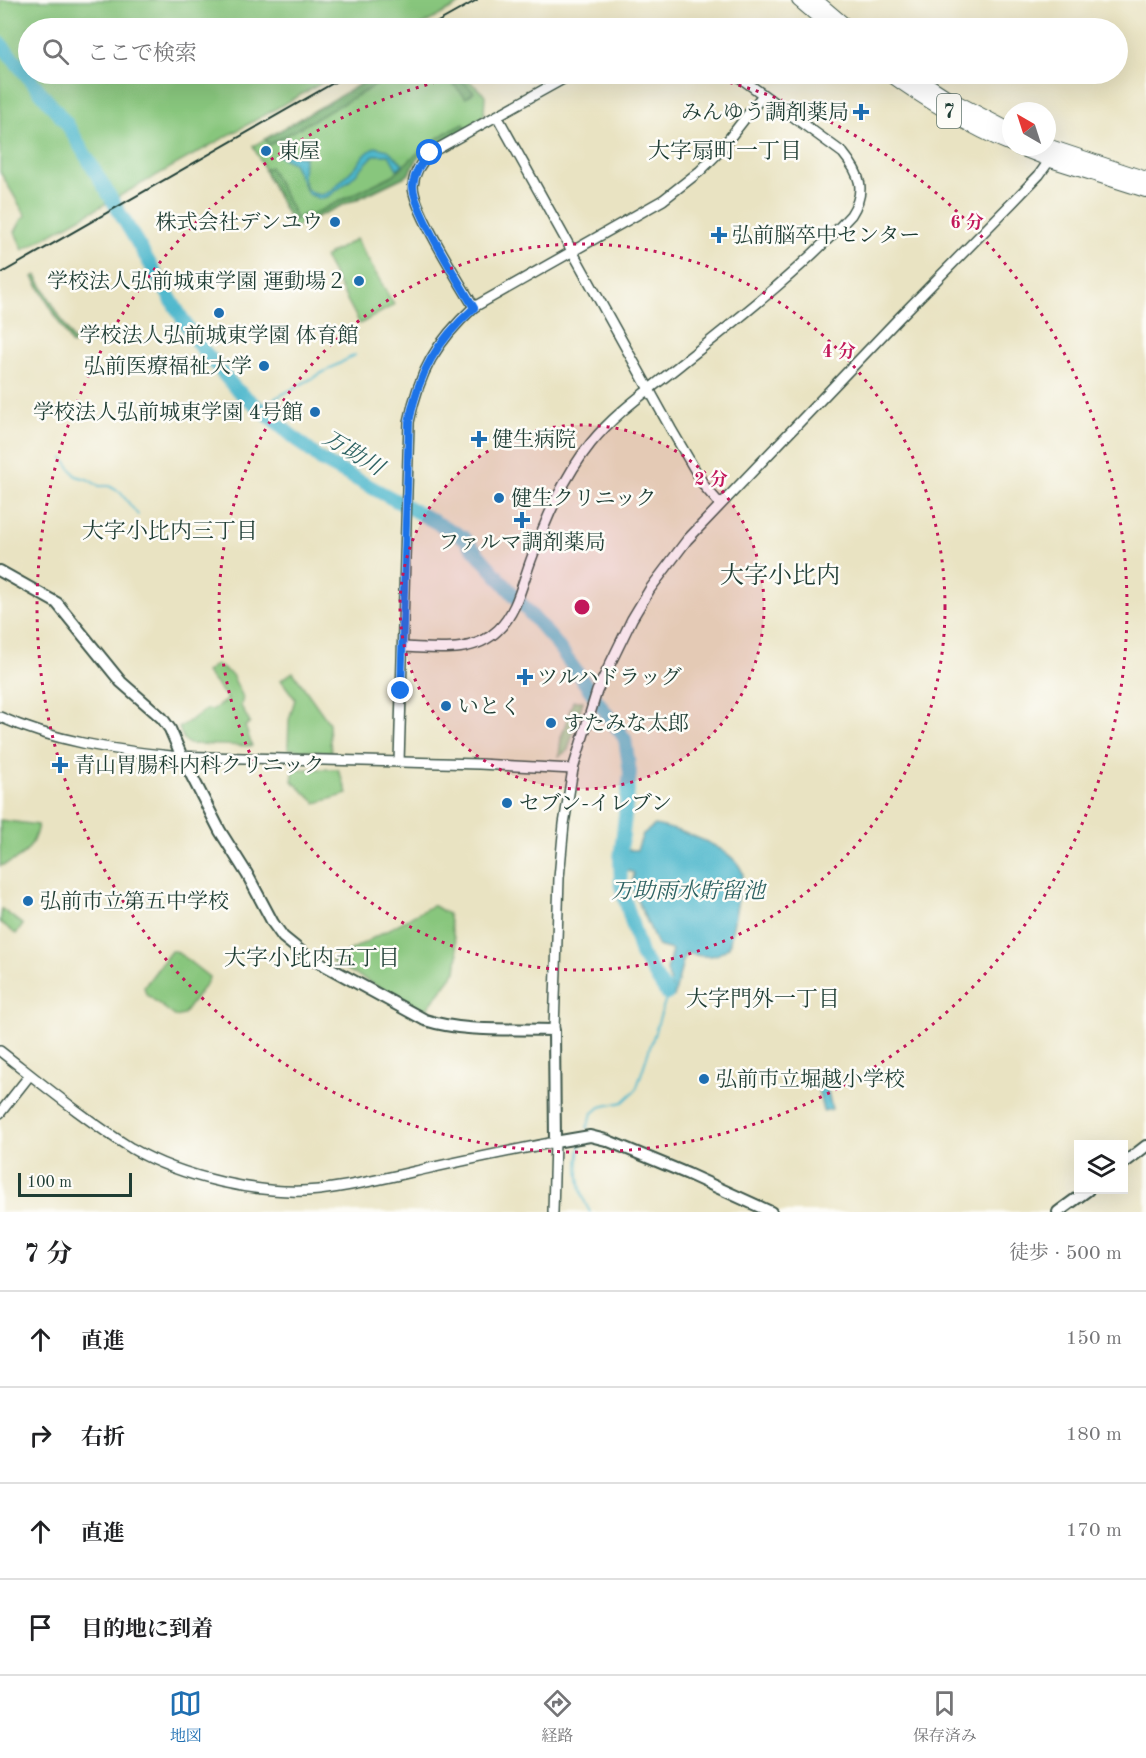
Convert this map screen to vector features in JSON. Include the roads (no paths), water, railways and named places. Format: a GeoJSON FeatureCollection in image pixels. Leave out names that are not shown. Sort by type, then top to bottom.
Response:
{"type":"FeatureCollection","features":[{"type":"Feature","properties":{"kind":"highway"},"geometry":{"type":"LineString","coordinates":[[799,0],[820,18]]}},
{"type":"Feature","properties":{"kind":"highway"},"geometry":{"type":"LineString","coordinates":[[815,0],[836,18]]}},
{"type":"Feature","properties":{"kind":"highway","name":"7"},"geometry":{"type":"LineString","coordinates":[[906,84],[1002,141]]}},
{"type":"Feature","properties":{"kind":"highway","name":"7"},"geometry":{"type":"LineString","coordinates":[[926,84],[1002,126]]}},
{"type":"Feature","properties":{"kind":"highway"},"geometry":{"type":"LineString","coordinates":[[1056,153],[1146,179]]}},
{"type":"Feature","properties":{"kind":"highway"},"geometry":{"type":"LineString","coordinates":[[1056,154],[1146,190]]}},
{"type":"Feature","properties":{"kind":"main road"},"geometry":{"type":"LineString","coordinates":[[0,571],[57,603],[121,682],[162,718],[170,729],[215,822],[247,874],[273,923],[293,946],[336,972],[434,1023],[462,1027],[554,1030],[555,1142],[590,1136],[606,1140],[771,1212]]}},
{"type":"Feature","properties":{"kind":"main road"},"geometry":{"type":"LineString","coordinates":[[1128,1160],[1146,1146]]}},
{"type":"Feature","properties":{"kind":"main road"},"geometry":{"type":"LineString","coordinates":[[1059,1212],[1083,1194]]}},
{"type":"Feature","properties":{"kind":"street"},"geometry":{"type":"LineString","coordinates":[[474,308],[418,208],[413,186],[423,160],[430,153],[554,84]]}},
{"type":"Feature","properties":{"kind":"street"},"geometry":{"type":"LineString","coordinates":[[403,647],[460,648],[480,642],[497,632],[513,608],[554,503],[571,471],[603,429],[628,406],[780,285],[851,215],[860,197],[859,177],[854,166],[843,153],[748,84]]}},
{"type":"Feature","properties":{"kind":"street"},"geometry":{"type":"LineString","coordinates":[[399,762],[409,422],[415,393],[440,343],[454,326],[474,308],[663,200],[700,171],[731,138],[763,95]]}},
{"type":"Feature","properties":{"kind":"street"},"geometry":{"type":"LineString","coordinates":[[497,116],[705,487],[720,504]]}},
{"type":"Feature","properties":{"kind":"street"},"geometry":{"type":"LineString","coordinates":[[554,1030],[559,878],[564,824],[573,769],[604,672],[650,589],[687,540],[720,504],[1012,203],[1048,156]]}},
{"type":"Feature","properties":{"kind":"street"},"geometry":{"type":"LineString","coordinates":[[0,717],[40,732],[82,743],[128,752],[182,757],[479,764],[573,769]]}},
{"type":"Feature","properties":{"kind":"street"},"geometry":{"type":"LineString","coordinates":[[0,1051],[133,1149],[181,1170],[223,1183],[291,1190],[328,1188],[367,1183],[555,1142],[553,1212]]}},
{"type":"Feature","properties":{"kind":"street"},"geometry":{"type":"LineString","coordinates":[[0,1113],[30,1075]]}},
{"type":"Feature","properties":{"kind":"water"},"geometry":{"type":"Polygon","coordinates":[[[375,147],[388,150],[403,164],[397,169],[389,155],[374,155],[349,181],[329,196],[320,199],[308,194],[293,163],[278,156],[279,154],[303,157],[307,155],[304,158],[303,178],[306,188],[312,193],[321,195],[331,191],[363,156],[375,147]]]}},
{"type":"Feature","properties":{"kind":"water","name":"万助雨水貯留池"},"geometry":{"type":"Polygon","coordinates":[[[655,825],[692,836],[718,848],[738,864],[743,874],[729,947],[713,956],[685,953],[674,997],[667,970],[672,950],[658,946],[632,888],[634,873],[624,869],[627,850],[637,850],[643,834],[655,825]]]}},
{"type":"Feature","properties":{"kind":"water"},"geometry":{"type":"Polygon","coordinates":[[[826,1083],[832,1109],[823,1111],[817,1085],[826,1083]]]}},
{"type":"Feature","properties":{"kind":"waterway","name":"万助川"},"geometry":{"type":"LineString","coordinates":[[0,43],[18,65]]}},
{"type":"Feature","properties":{"kind":"waterway","name":"万助川"},"geometry":{"type":"LineString","coordinates":[[34,84],[67,124],[195,340],[235,388],[321,460],[463,537],[555,642],[625,739],[630,773],[620,859],[621,886],[641,954],[667,994]]}},
{"type":"Feature","properties":{"kind":"waterway"},"geometry":{"type":"LineString","coordinates":[[261,406],[355,355]]}},
{"type":"Feature","properties":{"kind":"waterway"},"geometry":{"type":"LineString","coordinates":[[63,458],[76,476],[99,486],[109,486],[120,492],[138,515]]}},
{"type":"Feature","properties":{"kind":"waterway","name":"万助川"},"geometry":{"type":"LineString","coordinates":[[620,859],[627,860]]}},
{"type":"Feature","properties":{"kind":"waterway"},"geometry":{"type":"LineString","coordinates":[[587,1128],[592,1114],[600,1107],[623,1102],[636,1090],[672,980]]}},
{"type":"Feature","properties":{"kind":"waterway"},"geometry":{"type":"LineString","coordinates":[[581,1143],[579,1178],[590,1212]]}},
{"type":"Feature","properties":{"kind":"railway"},"geometry":{"type":"LineString","coordinates":[[445,18],[477,0]]}},
{"type":"Feature","properties":{"kind":"railway"},"geometry":{"type":"LineString","coordinates":[[0,274],[332,84]]}},
{"type":"Feature","properties":{"kind":"place","name":"みんゆう調剤薬局"},"geometry":{"type":"Point","coordinates":[861,112]}},
{"type":"Feature","properties":{"kind":"place","name":"東屋"},"geometry":{"type":"Point","coordinates":[266,151]}},
{"type":"Feature","properties":{"kind":"place","name":"株式会社デンユウ"},"geometry":{"type":"Point","coordinates":[335,222]}},
{"type":"Feature","properties":{"kind":"place","name":"弘前脳卒中センター"},"geometry":{"type":"Point","coordinates":[719,235]}},
{"type":"Feature","properties":{"kind":"place","name":"学校法人弘前城東学園 運動場２"},"geometry":{"type":"Point","coordinates":[359,281]}},
{"type":"Feature","properties":{"kind":"place","name":"学校法人弘前城東学園 体育館"},"geometry":{"type":"Point","coordinates":[219,313]}},
{"type":"Feature","properties":{"kind":"place","name":"弘前医療福祉大学"},"geometry":{"type":"Point","coordinates":[264,366]}},
{"type":"Feature","properties":{"kind":"place","name":"学校法人弘前城東学園 4号館"},"geometry":{"type":"Point","coordinates":[315,412]}},
{"type":"Feature","properties":{"kind":"place","name":"健生病院"},"geometry":{"type":"Point","coordinates":[479,439]}},
{"type":"Feature","properties":{"kind":"place","name":"健生クリニック"},"geometry":{"type":"Point","coordinates":[499,498]}},
{"type":"Feature","properties":{"kind":"place","name":"ファルマ調剤薬局"},"geometry":{"type":"Point","coordinates":[522,520]}},
{"type":"Feature","properties":{"kind":"place","name":"ツルハドラッグ"},"geometry":{"type":"Point","coordinates":[525,677]}},
{"type":"Feature","properties":{"kind":"place","name":"いとく"},"geometry":{"type":"Point","coordinates":[446,706]}},
{"type":"Feature","properties":{"kind":"place","name":"すたみな太郎"},"geometry":{"type":"Point","coordinates":[551,723]}},
{"type":"Feature","properties":{"kind":"place","name":"青山胃腸科内科クリニック"},"geometry":{"type":"Point","coordinates":[60,765]}},
{"type":"Feature","properties":{"kind":"place","name":"セブン-イレブン"},"geometry":{"type":"Point","coordinates":[507,803]}},
{"type":"Feature","properties":{"kind":"place","name":"弘前市立第五中学校"},"geometry":{"type":"Point","coordinates":[28,901]}},
{"type":"Feature","properties":{"kind":"place","name":"弘前市立堀越小学校"},"geometry":{"type":"Point","coordinates":[704,1079]}},
{"type":"Feature","properties":{"kind":"district","name":"大字扇町一丁目"},"geometry":{"type":"Point","coordinates":[725,150]}},
{"type":"Feature","properties":{"kind":"district","name":"大字小比内三丁目"},"geometry":{"type":"Point","coordinates":[170,530]}},
{"type":"Feature","properties":{"kind":"district","name":"大字小比内"},"geometry":{"type":"Point","coordinates":[780,575]}},
{"type":"Feature","properties":{"kind":"district","name":"大字小比内五丁目"},"geometry":{"type":"Point","coordinates":[312,957]}},
{"type":"Feature","properties":{"kind":"district","name":"大字門外一丁目"},"geometry":{"type":"Point","coordinates":[763,998]}}]}
